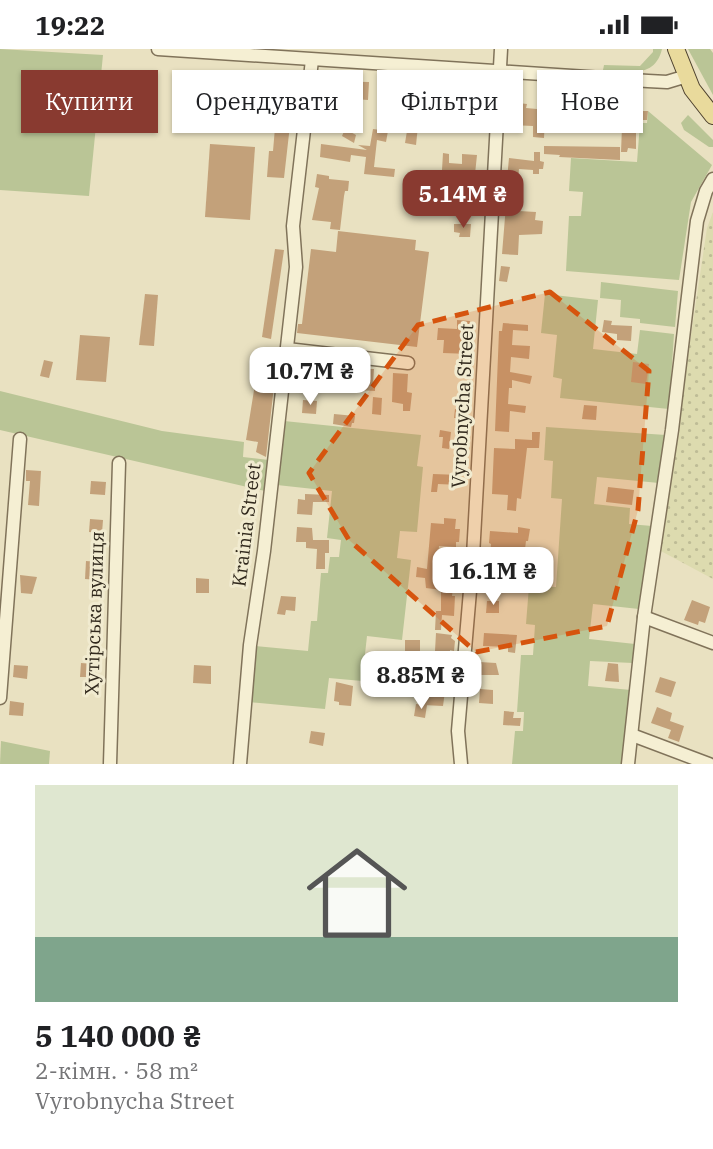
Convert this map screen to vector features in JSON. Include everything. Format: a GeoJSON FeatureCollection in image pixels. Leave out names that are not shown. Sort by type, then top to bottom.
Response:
{"type":"FeatureCollection","features":[{"type":"Feature","properties":{"kind":"main road"},"geometry":{"type":"LineString","coordinates":[[676,49],[692,89],[713,115]]}},
{"type":"Feature","properties":{"kind":"street"},"geometry":{"type":"LineString","coordinates":[[158,49],[471,70]]}},
{"type":"Feature","properties":{"kind":"street","name":"Vyrobnycha Street"},"geometry":{"type":"LineString","coordinates":[[500,49],[500,70]]}},
{"type":"Feature","properties":{"kind":"street","name":"Krainia Street"},"geometry":{"type":"LineString","coordinates":[[240,764],[244,706],[296,267],[293,226],[312,59]]}},
{"type":"Feature","properties":{"kind":"street"},"geometry":{"type":"LineString","coordinates":[[523,73],[667,82],[687,76]]}},
{"type":"Feature","properties":{"kind":"street","name":"Vyrobnycha Street"},"geometry":{"type":"LineString","coordinates":[[461,764],[458,731],[473,556],[497,133]]}},
{"type":"Feature","properties":{"kind":"street"},"geometry":{"type":"LineString","coordinates":[[628,764],[644,617],[673,430],[697,221],[706,191],[713,180]]}},
{"type":"Feature","properties":{"kind":"street"},"geometry":{"type":"LineString","coordinates":[[287,349],[408,363]]}},
{"type":"Feature","properties":{"kind":"street"},"geometry":{"type":"LineString","coordinates":[[0,698],[20,439]]}},
{"type":"Feature","properties":{"kind":"street","name":"Хутірська вулиця"},"geometry":{"type":"LineString","coordinates":[[110,764],[119,463]]}},
{"type":"Feature","properties":{"kind":"street"},"geometry":{"type":"LineString","coordinates":[[644,617],[713,643]]}},
{"type":"Feature","properties":{"kind":"street"},"geometry":{"type":"LineString","coordinates":[[632,735],[709,764]]}},
{"type":"Feature","properties":{"kind":"highlighted area"},"geometry":{"type":"Polygon","coordinates":[[[550,292],[649,371],[638,510],[607,626],[476,652],[349,540],[309,473],[418,325],[550,292]]]}},
{"type":"Feature","properties":{"kind":"shaded area"},"geometry":{"type":"Polygon","coordinates":[[[713,212],[713,579],[659,550],[707,228],[713,212]]]}},
{"type":"Feature","properties":{"kind":"green space"},"geometry":{"type":"Polygon","coordinates":[[[0,49],[103,55],[102,70],[21,70],[21,133],[95,133],[89,196],[0,190],[0,49]]]}},
{"type":"Feature","properties":{"kind":"green space"},"geometry":{"type":"Polygon","coordinates":[[[653,49],[662,49],[658,59],[647,69],[603,70],[604,65],[640,66],[653,49]]]}},
{"type":"Feature","properties":{"kind":"green space"},"geometry":{"type":"Polygon","coordinates":[[[688,49],[710,49],[713,53],[713,95],[688,49]]]}},
{"type":"Feature","properties":{"kind":"green space"},"geometry":{"type":"Polygon","coordinates":[[[648,111],[712,165],[691,202],[679,280],[566,271],[569,216],[581,216],[583,192],[569,191],[571,158],[637,162],[639,133],[643,133],[643,123],[647,123],[648,111]]]}},
{"type":"Feature","properties":{"kind":"green space"},"geometry":{"type":"Polygon","coordinates":[[[688,115],[713,140],[713,147],[684,130],[681,123],[688,115]]]}},
{"type":"Feature","properties":{"kind":"green space"},"geometry":{"type":"Polygon","coordinates":[[[601,282],[678,291],[675,327],[640,323],[640,319],[620,317],[621,300],[600,298],[601,282]]]}},
{"type":"Feature","properties":{"kind":"green space"},"geometry":{"type":"Polygon","coordinates":[[[545,294],[598,300],[593,349],[637,354],[640,330],[674,334],[669,409],[560,398],[562,379],[553,377],[557,335],[541,333],[545,294]]]}},
{"type":"Feature","properties":{"kind":"green space"},"geometry":{"type":"Polygon","coordinates":[[[0,391],[162,431],[244,442],[243,457],[269,460],[265,491],[0,430],[0,391]]]}},
{"type":"Feature","properties":{"kind":"green space"},"geometry":{"type":"Polygon","coordinates":[[[284,421],[421,435],[417,466],[423,467],[417,532],[400,531],[397,558],[411,560],[402,640],[367,636],[362,681],[329,678],[325,709],[249,702],[255,646],[308,651],[311,621],[317,621],[321,573],[328,573],[330,557],[339,557],[341,540],[327,538],[332,491],[277,485],[284,421]]]}},
{"type":"Feature","properties":{"kind":"green space"},"geometry":{"type":"Polygon","coordinates":[[[546,427],[666,435],[659,483],[597,477],[594,504],[630,508],[629,524],[652,526],[639,609],[593,604],[589,639],[635,644],[633,663],[590,661],[588,686],[631,690],[624,764],[512,764],[515,731],[523,731],[524,712],[517,712],[521,655],[533,655],[535,625],[526,624],[529,586],[556,587],[562,499],[551,498],[553,461],[544,460],[546,427]]]}},
{"type":"Feature","properties":{"kind":"green space"},"geometry":{"type":"Polygon","coordinates":[[[1,741],[50,751],[49,764],[0,764],[1,741]]]}},
{"type":"Feature","properties":{"kind":"building"},"geometry":{"type":"Polygon","coordinates":[[[363,82],[369,82],[368,100],[363,100],[363,82]]]}},
{"type":"Feature","properties":{"kind":"building"},"geometry":{"type":"Polygon","coordinates":[[[523,104],[527,104],[526,108],[537,109],[537,133],[544,133],[544,138],[533,137],[533,126],[523,126],[523,104]]]}},
{"type":"Feature","properties":{"kind":"building"},"geometry":{"type":"Polygon","coordinates":[[[643,111],[648,111],[647,120],[643,120],[643,111]]]}},
{"type":"Feature","properties":{"kind":"building"},"geometry":{"type":"Polygon","coordinates":[[[373,129],[377,130],[377,133],[388,133],[386,142],[377,140],[374,167],[395,169],[394,177],[364,174],[366,157],[351,155],[350,162],[320,157],[321,144],[367,150],[358,145],[370,146],[373,129]]]}},
{"type":"Feature","properties":{"kind":"building"},"geometry":{"type":"Polygon","coordinates":[[[275,133],[289,133],[284,178],[267,177],[269,151],[273,151],[275,133]]]}},
{"type":"Feature","properties":{"kind":"building"},"geometry":{"type":"Polygon","coordinates":[[[343,133],[356,135],[354,143],[342,136],[343,133]]]}},
{"type":"Feature","properties":{"kind":"building"},"geometry":{"type":"Polygon","coordinates":[[[407,133],[417,133],[416,145],[405,143],[407,133]]]}},
{"type":"Feature","properties":{"kind":"building"},"geometry":{"type":"Polygon","coordinates":[[[622,133],[636,133],[636,149],[628,148],[627,152],[621,152],[622,133]]]}},
{"type":"Feature","properties":{"kind":"building"},"geometry":{"type":"Polygon","coordinates":[[[210,144],[255,147],[250,220],[205,217],[210,144]]]}},
{"type":"Feature","properties":{"kind":"building"},"geometry":{"type":"Polygon","coordinates":[[[544,146],[620,147],[620,160],[559,157],[560,155],[544,154],[544,146]]]}},
{"type":"Feature","properties":{"kind":"building"},"geometry":{"type":"Polygon","coordinates":[[[534,152],[540,152],[540,161],[544,162],[539,174],[533,174],[533,170],[519,169],[518,179],[507,179],[509,158],[534,161],[534,152]]]}},
{"type":"Feature","properties":{"kind":"building"},"geometry":{"type":"Polygon","coordinates":[[[443,153],[449,154],[449,163],[462,164],[462,154],[477,155],[475,174],[442,170],[443,153]]]}},
{"type":"Feature","properties":{"kind":"building"},"geometry":{"type":"Polygon","coordinates":[[[317,174],[329,176],[329,179],[349,181],[348,191],[345,191],[344,196],[340,230],[330,229],[331,222],[312,220],[319,188],[315,187],[317,174]]]}},
{"type":"Feature","properties":{"kind":"building"},"geometry":{"type":"Polygon","coordinates":[[[437,181],[445,182],[445,194],[458,194],[458,187],[477,188],[472,211],[463,211],[463,203],[437,201],[437,181]]]}},
{"type":"Feature","properties":{"kind":"building"},"geometry":{"type":"Polygon","coordinates":[[[506,205],[519,206],[519,211],[536,212],[535,220],[543,221],[542,234],[519,235],[518,255],[502,254],[506,205]]]}},
{"type":"Feature","properties":{"kind":"building"},"geometry":{"type":"Polygon","coordinates":[[[454,224],[471,224],[470,237],[459,237],[460,233],[454,232],[454,224]]]}},
{"type":"Feature","properties":{"kind":"building"},"geometry":{"type":"Polygon","coordinates":[[[338,231],[416,240],[415,250],[429,252],[417,347],[297,333],[298,324],[302,324],[311,249],[336,252],[338,231]]]}},
{"type":"Feature","properties":{"kind":"building"},"geometry":{"type":"Polygon","coordinates":[[[275,249],[284,250],[271,339],[262,337],[275,249]]]}},
{"type":"Feature","properties":{"kind":"building"},"geometry":{"type":"Polygon","coordinates":[[[501,266],[510,267],[507,282],[499,281],[501,266]]]}},
{"type":"Feature","properties":{"kind":"building"},"geometry":{"type":"Polygon","coordinates":[[[145,294],[158,295],[154,346],[139,345],[145,294]]]}},
{"type":"Feature","properties":{"kind":"building"},"geometry":{"type":"Polygon","coordinates":[[[457,320],[470,321],[470,354],[443,353],[444,340],[437,340],[438,328],[457,329],[457,320]]]}},
{"type":"Feature","properties":{"kind":"building"},"geometry":{"type":"Polygon","coordinates":[[[604,320],[612,321],[611,325],[632,326],[631,341],[617,340],[617,334],[602,332],[604,320]]]}},
{"type":"Feature","properties":{"kind":"building"},"geometry":{"type":"Polygon","coordinates":[[[503,323],[528,325],[528,331],[513,330],[512,345],[530,346],[529,359],[511,357],[510,372],[532,376],[530,384],[512,380],[508,404],[526,406],[525,413],[510,411],[509,432],[495,431],[499,331],[502,331],[503,323]]]}},
{"type":"Feature","properties":{"kind":"building"},"geometry":{"type":"Polygon","coordinates":[[[80,335],[110,337],[106,382],[76,380],[80,335]]]}},
{"type":"Feature","properties":{"kind":"building"},"geometry":{"type":"Polygon","coordinates":[[[260,353],[268,354],[264,384],[274,386],[266,457],[256,452],[258,442],[246,440],[260,353]]]}},
{"type":"Feature","properties":{"kind":"building"},"geometry":{"type":"Polygon","coordinates":[[[44,360],[53,362],[49,378],[40,376],[44,360]]]}},
{"type":"Feature","properties":{"kind":"building"},"geometry":{"type":"Polygon","coordinates":[[[633,362],[649,364],[646,384],[631,382],[633,362]]]}},
{"type":"Feature","properties":{"kind":"building"},"geometry":{"type":"Polygon","coordinates":[[[304,364],[319,365],[318,380],[304,379],[304,364]]]}},
{"type":"Feature","properties":{"kind":"building"},"geometry":{"type":"Polygon","coordinates":[[[364,369],[374,369],[375,391],[357,390],[357,383],[363,384],[364,369]]]}},
{"type":"Feature","properties":{"kind":"building"},"geometry":{"type":"Polygon","coordinates":[[[393,373],[408,374],[407,392],[412,393],[410,411],[403,411],[403,404],[392,402],[393,373]]]}},
{"type":"Feature","properties":{"kind":"building"},"geometry":{"type":"Polygon","coordinates":[[[463,381],[470,382],[466,422],[457,422],[458,418],[454,418],[455,409],[459,392],[462,393],[463,381]]]}},
{"type":"Feature","properties":{"kind":"building"},"geometry":{"type":"Polygon","coordinates":[[[373,397],[382,398],[381,415],[372,414],[373,397]]]}},
{"type":"Feature","properties":{"kind":"building"},"geometry":{"type":"Polygon","coordinates":[[[303,400],[317,401],[316,414],[302,413],[303,400]]]}},
{"type":"Feature","properties":{"kind":"building"},"geometry":{"type":"Polygon","coordinates":[[[584,405],[597,406],[596,420],[582,419],[584,405]]]}},
{"type":"Feature","properties":{"kind":"building"},"geometry":{"type":"Polygon","coordinates":[[[334,414],[355,416],[354,423],[351,427],[333,424],[334,414]]]}},
{"type":"Feature","properties":{"kind":"building"},"geometry":{"type":"Polygon","coordinates":[[[440,430],[451,432],[449,449],[442,448],[443,437],[439,437],[440,430]]]}},
{"type":"Feature","properties":{"kind":"building"},"geometry":{"type":"Polygon","coordinates":[[[532,432],[540,432],[539,448],[527,448],[521,499],[517,498],[516,511],[507,510],[508,495],[492,494],[494,448],[515,449],[515,439],[532,440],[532,432]]]}},
{"type":"Feature","properties":{"kind":"building"},"geometry":{"type":"Polygon","coordinates":[[[459,448],[468,448],[467,462],[458,462],[459,448]]]}},
{"type":"Feature","properties":{"kind":"building"},"geometry":{"type":"Polygon","coordinates":[[[26,470],[41,471],[39,506],[28,505],[30,481],[26,481],[26,470]]]}},
{"type":"Feature","properties":{"kind":"building"},"geometry":{"type":"Polygon","coordinates":[[[433,474],[460,475],[460,485],[438,484],[437,492],[431,492],[433,474]]]}},
{"type":"Feature","properties":{"kind":"building"},"geometry":{"type":"Polygon","coordinates":[[[91,481],[106,482],[105,495],[90,494],[91,481]]]}},
{"type":"Feature","properties":{"kind":"building"},"geometry":{"type":"Polygon","coordinates":[[[608,487],[634,490],[632,505],[606,502],[608,487]]]}},
{"type":"Feature","properties":{"kind":"building"},"geometry":{"type":"Polygon","coordinates":[[[305,494],[329,495],[329,502],[313,502],[312,515],[297,514],[298,499],[305,500],[305,494]]]}},
{"type":"Feature","properties":{"kind":"building"},"geometry":{"type":"Polygon","coordinates":[[[444,518],[456,519],[455,529],[460,529],[456,547],[439,546],[437,570],[455,572],[452,596],[455,596],[454,616],[442,615],[441,630],[435,630],[436,611],[441,611],[441,590],[426,588],[425,578],[416,577],[417,567],[427,569],[431,523],[444,524],[444,518]]]}},
{"type":"Feature","properties":{"kind":"building"},"geometry":{"type":"Polygon","coordinates":[[[90,519],[103,520],[102,533],[89,532],[90,519]]]}},
{"type":"Feature","properties":{"kind":"building"},"geometry":{"type":"Polygon","coordinates":[[[297,527],[312,528],[313,540],[329,540],[329,553],[325,553],[325,569],[316,569],[317,549],[306,548],[306,542],[296,542],[297,527]]]}},
{"type":"Feature","properties":{"kind":"building"},"geometry":{"type":"Polygon","coordinates":[[[518,527],[530,529],[528,541],[525,549],[523,548],[522,562],[505,561],[504,566],[501,565],[500,588],[487,587],[490,531],[518,533],[518,527]]]}},
{"type":"Feature","properties":{"kind":"building"},"geometry":{"type":"Polygon","coordinates":[[[86,561],[98,562],[98,580],[85,579],[86,561]]]}},
{"type":"Feature","properties":{"kind":"building"},"geometry":{"type":"Polygon","coordinates":[[[20,575],[37,577],[32,594],[21,593],[20,575]]]}},
{"type":"Feature","properties":{"kind":"building"},"geometry":{"type":"Polygon","coordinates":[[[196,578],[209,579],[209,593],[196,593],[196,578]]]}},
{"type":"Feature","properties":{"kind":"building"},"geometry":{"type":"Polygon","coordinates":[[[281,596],[296,597],[295,611],[286,610],[285,615],[277,614],[281,596]]]}},
{"type":"Feature","properties":{"kind":"building"},"geometry":{"type":"Polygon","coordinates":[[[692,600],[710,607],[705,623],[699,621],[698,625],[684,620],[692,600]]]}},
{"type":"Feature","properties":{"kind":"building"},"geometry":{"type":"Polygon","coordinates":[[[487,601],[499,601],[499,613],[486,613],[487,601]]]}},
{"type":"Feature","properties":{"kind":"building"},"geometry":{"type":"Polygon","coordinates":[[[436,633],[452,635],[451,638],[455,641],[454,651],[435,651],[436,633]]]}},
{"type":"Feature","properties":{"kind":"building"},"geometry":{"type":"Polygon","coordinates":[[[484,633],[517,635],[515,653],[508,652],[508,647],[483,646],[484,633]]]}},
{"type":"Feature","properties":{"kind":"building"},"geometry":{"type":"Polygon","coordinates":[[[405,640],[420,640],[420,656],[405,655],[405,640]]]}},
{"type":"Feature","properties":{"kind":"building"},"geometry":{"type":"Polygon","coordinates":[[[480,662],[496,663],[499,675],[479,675],[480,662]]]}},
{"type":"Feature","properties":{"kind":"building"},"geometry":{"type":"Polygon","coordinates":[[[81,663],[93,664],[92,677],[80,677],[81,663]]]}},
{"type":"Feature","properties":{"kind":"building"},"geometry":{"type":"Polygon","coordinates":[[[608,663],[618,664],[619,682],[605,681],[608,663]]]}},
{"type":"Feature","properties":{"kind":"building"},"geometry":{"type":"Polygon","coordinates":[[[14,665],[28,666],[27,679],[13,677],[14,665]]]}},
{"type":"Feature","properties":{"kind":"building"},"geometry":{"type":"Polygon","coordinates":[[[194,665],[211,666],[211,684],[193,683],[194,665]]]}},
{"type":"Feature","properties":{"kind":"building"},"geometry":{"type":"Polygon","coordinates":[[[438,668],[448,669],[443,706],[423,705],[426,688],[411,687],[413,673],[432,674],[437,672],[438,668]]]}},
{"type":"Feature","properties":{"kind":"building"},"geometry":{"type":"Polygon","coordinates":[[[660,677],[676,682],[671,697],[655,692],[660,677]]]}},
{"type":"Feature","properties":{"kind":"building"},"geometry":{"type":"Polygon","coordinates":[[[336,682],[353,686],[351,706],[339,705],[339,702],[334,701],[336,682]]]}},
{"type":"Feature","properties":{"kind":"building"},"geometry":{"type":"Polygon","coordinates":[[[480,689],[493,690],[493,704],[479,703],[480,689]]]}},
{"type":"Feature","properties":{"kind":"building"},"geometry":{"type":"Polygon","coordinates":[[[10,701],[24,703],[23,716],[9,715],[10,701]]]}},
{"type":"Feature","properties":{"kind":"building"},"geometry":{"type":"Polygon","coordinates":[[[416,704],[427,705],[425,718],[414,716],[416,704]]]}},
{"type":"Feature","properties":{"kind":"building"},"geometry":{"type":"Polygon","coordinates":[[[657,707],[672,713],[670,721],[684,726],[679,742],[668,738],[671,730],[651,723],[657,707]]]}},
{"type":"Feature","properties":{"kind":"building"},"geometry":{"type":"Polygon","coordinates":[[[504,711],[514,712],[513,718],[521,718],[520,726],[503,725],[504,711]]]}},
{"type":"Feature","properties":{"kind":"building"},"geometry":{"type":"Polygon","coordinates":[[[311,731],[325,733],[323,746],[309,743],[311,731]]]}}]}
